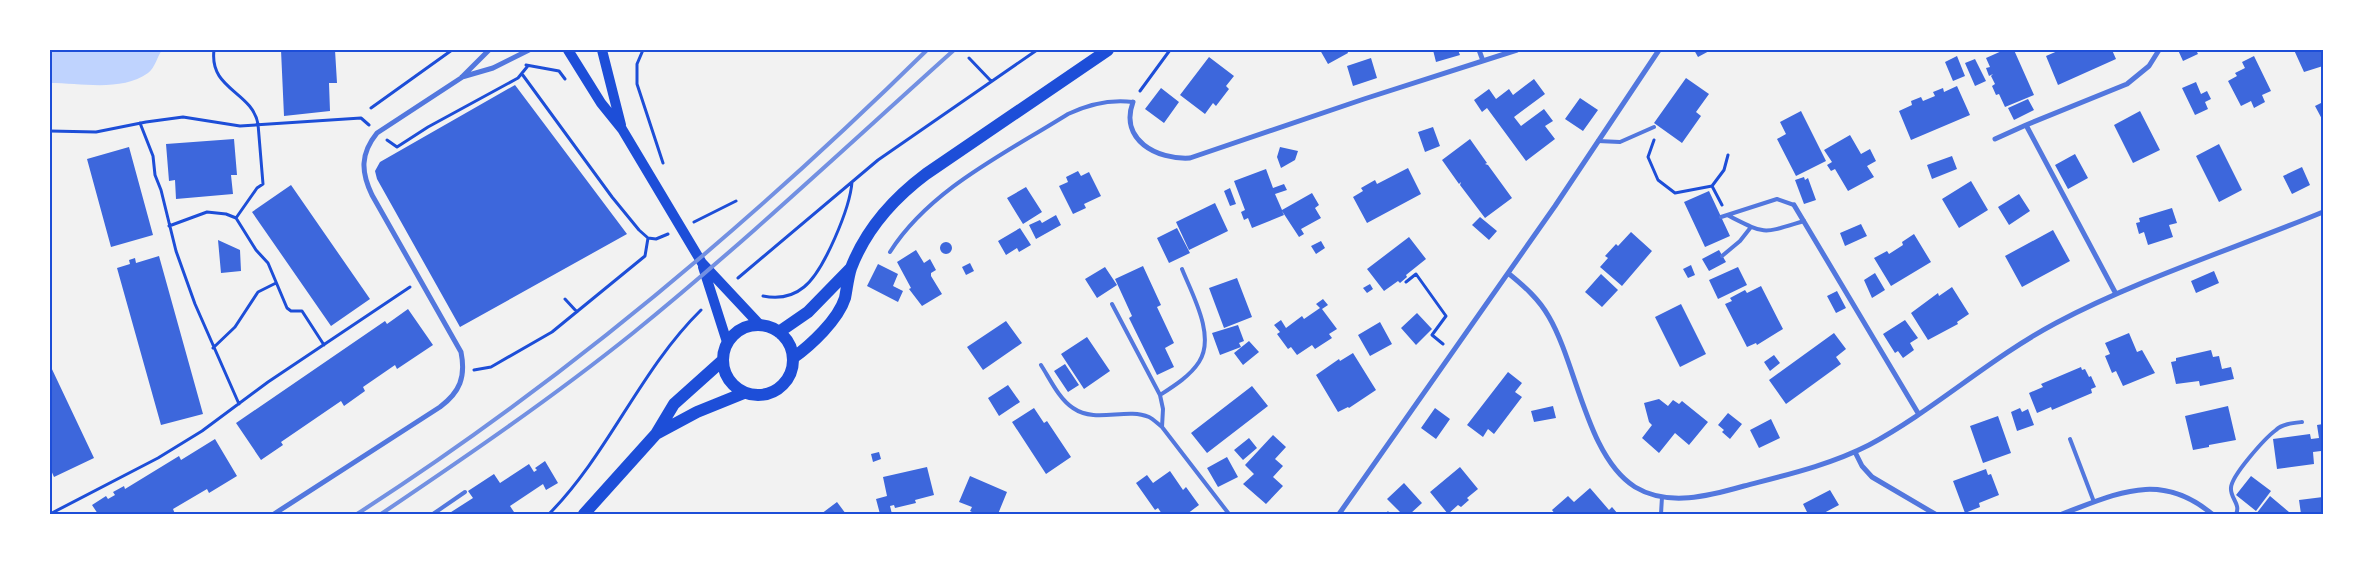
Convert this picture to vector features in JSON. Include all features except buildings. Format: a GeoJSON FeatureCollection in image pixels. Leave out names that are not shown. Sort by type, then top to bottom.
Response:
{"type":"FeatureCollection","features":[{"type":"Feature","properties":{"kind":"main road"},"geometry":{"type":"LineString","coordinates":[[568,50],[601,102],[622,129],[702,264],[727,342]]}},
{"type":"Feature","properties":{"kind":"main road"},"geometry":{"type":"LineString","coordinates":[[602,50],[622,129]]}},
{"type":"Feature","properties":{"kind":"main road"},"geometry":{"type":"LineString","coordinates":[[779,332],[808,312],[851,268],[874,226],[901,194],[926,174],[1108,50]]}},
{"type":"Feature","properties":{"kind":"main road"},"geometry":{"type":"LineString","coordinates":[[702,264],[760,325],[779,332],[791,348],[793,358],[792,370],[787,381],[778,390],[767,395],[756,396],[744,393],[728,380],[722,361],[727,342],[741,329],[760,325]]}},
{"type":"Feature","properties":{"kind":"main road"},"geometry":{"type":"LineString","coordinates":[[793,358],[817,338],[844,300],[851,268]]}},
{"type":"Feature","properties":{"kind":"main road"},"geometry":{"type":"LineString","coordinates":[[584,514],[656,434],[674,404],[722,361]]}},
{"type":"Feature","properties":{"kind":"main road"},"geometry":{"type":"LineString","coordinates":[[656,434],[697,412],[744,393]]}},
{"type":"Feature","properties":{"kind":"street"},"geometry":{"type":"LineString","coordinates":[[274,514],[451,398],[461,384],[463,368],[461,352],[366,184],[363,160],[370,142],[377,133],[461,78],[489,50]]}},
{"type":"Feature","properties":{"kind":"street"},"geometry":{"type":"LineString","coordinates":[[461,78],[493,68],[529,50]]}},
{"type":"Feature","properties":{"kind":"street"},"geometry":{"type":"LineString","coordinates":[[1479,50],[1483,61]]}},
{"type":"Feature","properties":{"kind":"street"},"geometry":{"type":"LineString","coordinates":[[1133,102],[1130,109],[1130,125],[1142,144],[1156,154],[1190,158],[1364,98],[1517,50]]}},
{"type":"Feature","properties":{"kind":"street"},"geometry":{"type":"LineString","coordinates":[[1339,514],[1508,273],[1659,50]]}},
{"type":"Feature","properties":{"kind":"street"},"geometry":{"type":"LineString","coordinates":[[1996,139],[2127,84],[2149,66],[2159,50]]}},
{"type":"Feature","properties":{"kind":"street"},"geometry":{"type":"LineString","coordinates":[[2026,125],[2116,294]]}},
{"type":"Feature","properties":{"kind":"street"},"geometry":{"type":"LineString","coordinates":[[1794,205],[1918,413]]}},
{"type":"Feature","properties":{"kind":"street"},"geometry":{"type":"LineString","coordinates":[[1508,273],[1532,293],[1550,318],[1593,428],[1615,468],[1635,486],[1662,497],[1691,497],[1732,490],[1800,471],[1855,452],[1885,436],[2016,346],[2056,323],[2116,294],[2323,212]]}},
{"type":"Feature","properties":{"kind":"street"},"geometry":{"type":"LineString","coordinates":[[1855,452],[1862,466],[1872,477],[1935,514]]}},
{"type":"Feature","properties":{"kind":"street"},"geometry":{"type":"LineString","coordinates":[[2062,514],[2128,492],[2159,489],[2193,499],[2212,514]]}},
{"type":"Feature","properties":{"kind":"lane"},"geometry":{"type":"LineString","coordinates":[[890,252],[914,220],[943,194],[1068,114],[1085,106],[1107,102],[1133,102]]}},
{"type":"Feature","properties":{"kind":"lane"},"geometry":{"type":"LineString","coordinates":[[1598,141],[1620,142],[1654,127]]}},
{"type":"Feature","properties":{"kind":"lane"},"geometry":{"type":"LineString","coordinates":[[1721,217],[1777,199],[1794,205]]}},
{"type":"Feature","properties":{"kind":"lane"},"geometry":{"type":"LineString","coordinates":[[1727,215],[1758,231],[1770,232],[1804,221]]}},
{"type":"Feature","properties":{"kind":"lane"},"geometry":{"type":"LineString","coordinates":[[1722,256],[1740,241],[1751,227]]}},
{"type":"Feature","properties":{"kind":"lane"},"geometry":{"type":"LineString","coordinates":[[1160,395],[1196,367],[1203,356],[1205,339],[1200,317],[1182,269]]}},
{"type":"Feature","properties":{"kind":"lane"},"geometry":{"type":"LineString","coordinates":[[1112,304],[1160,395],[1163,409],[1162,427]]}},
{"type":"Feature","properties":{"kind":"lane"},"geometry":{"type":"LineString","coordinates":[[1041,365],[1065,401],[1078,411],[1089,414],[1134,414],[1149,417],[1162,427],[1229,514]]}},
{"type":"Feature","properties":{"kind":"lane"},"geometry":{"type":"LineString","coordinates":[[2236,514],[2237,503],[2230,490],[2233,478],[2276,430],[2287,424],[2302,422]]}},
{"type":"Feature","properties":{"kind":"lane"},"geometry":{"type":"LineString","coordinates":[[2070,439],[2094,502]]}},
{"type":"Feature","properties":{"kind":"lane"},"geometry":{"type":"LineString","coordinates":[[433,514],[465,492]]}},
{"type":"Feature","properties":{"kind":"lane"},"geometry":{"type":"LineString","coordinates":[[1660,514],[1662,497]]}},
{"type":"Feature","properties":{"kind":"path"},"geometry":{"type":"LineString","coordinates":[[214,50],[214,63],[220,80],[245,100],[256,117],[258,124],[263,184],[257,188],[236,218]]}},
{"type":"Feature","properties":{"kind":"path"},"geometry":{"type":"LineString","coordinates":[[371,108],[452,50]]}},
{"type":"Feature","properties":{"kind":"path"},"geometry":{"type":"LineString","coordinates":[[643,50],[637,64],[637,84],[663,162]]}},
{"type":"Feature","properties":{"kind":"path"},"geometry":{"type":"LineString","coordinates":[[734,281],[852,182],[928,125],[1037,50]]}},
{"type":"Feature","properties":{"kind":"path"},"geometry":{"type":"LineString","coordinates":[[1133,102],[1170,50]]}},
{"type":"Feature","properties":{"kind":"path"},"geometry":{"type":"LineString","coordinates":[[969,58],[991,81]]}},
{"type":"Feature","properties":{"kind":"path"},"geometry":{"type":"LineString","coordinates":[[523,61],[527,66],[559,71],[568,82]]}},
{"type":"Feature","properties":{"kind":"path"},"geometry":{"type":"LineString","coordinates":[[50,131],[96,132],[140,123],[182,118],[240,126],[361,118],[377,133],[397,147],[522,74],[527,66]]}},
{"type":"Feature","properties":{"kind":"path"},"geometry":{"type":"LineString","coordinates":[[522,74],[612,198],[639,230],[648,238],[656,239],[676,231]]}},
{"type":"Feature","properties":{"kind":"path"},"geometry":{"type":"LineString","coordinates":[[140,123],[153,156],[155,175],[161,190],[169,226],[188,287],[213,348],[240,404]]}},
{"type":"Feature","properties":{"kind":"path"},"geometry":{"type":"LineString","coordinates":[[1648,157],[1658,180],[1675,193],[1712,186],[1724,170],[1728,155]]}},
{"type":"Feature","properties":{"kind":"path"},"geometry":{"type":"LineString","coordinates":[[763,296],[775,298],[791,295],[811,280],[824,258],[848,207],[852,182]]}},
{"type":"Feature","properties":{"kind":"path"},"geometry":{"type":"LineString","coordinates":[[1712,186],[1727,215]]}},
{"type":"Feature","properties":{"kind":"path"},"geometry":{"type":"LineString","coordinates":[[685,226],[736,201]]}},
{"type":"Feature","properties":{"kind":"path"},"geometry":{"type":"LineString","coordinates":[[169,226],[207,212],[226,214],[236,218],[256,250],[268,263],[287,308],[291,311],[302,312],[324,345]]}},
{"type":"Feature","properties":{"kind":"path"},"geometry":{"type":"LineString","coordinates":[[463,368],[480,370],[491,366],[552,332],[645,256],[648,238]]}},
{"type":"Feature","properties":{"kind":"path"},"geometry":{"type":"LineString","coordinates":[[1406,282],[1416,274],[1446,316],[1432,335],[1452,352]]}},
{"type":"Feature","properties":{"kind":"path"},"geometry":{"type":"LineString","coordinates":[[50,514],[158,458],[202,432],[324,345],[421,280]]}},
{"type":"Feature","properties":{"kind":"path"},"geometry":{"type":"LineString","coordinates":[[213,348],[235,327],[258,292],[276,283]]}},
{"type":"Feature","properties":{"kind":"path"},"geometry":{"type":"LineString","coordinates":[[565,299],[577,312]]}},
{"type":"Feature","properties":{"kind":"path"},"geometry":{"type":"LineString","coordinates":[[548,514],[582,476],[675,338],[707,305]]}},
{"type":"Feature","properties":{"kind":"water"},"geometry":{"type":"Polygon","coordinates":[[[50,50],[162,50],[148,73],[138,79],[114,85],[101,85],[50,83],[50,50]]]}},
{"type":"Feature","properties":{"kind":"railway"},"geometry":{"type":"LineString","coordinates":[[357,514],[509,410],[654,297],[793,176],[927,50]]}},
{"type":"Feature","properties":{"kind":"railway"},"geometry":{"type":"LineString","coordinates":[[381,514],[540,404],[633,333],[755,229],[954,50]]}}]}
